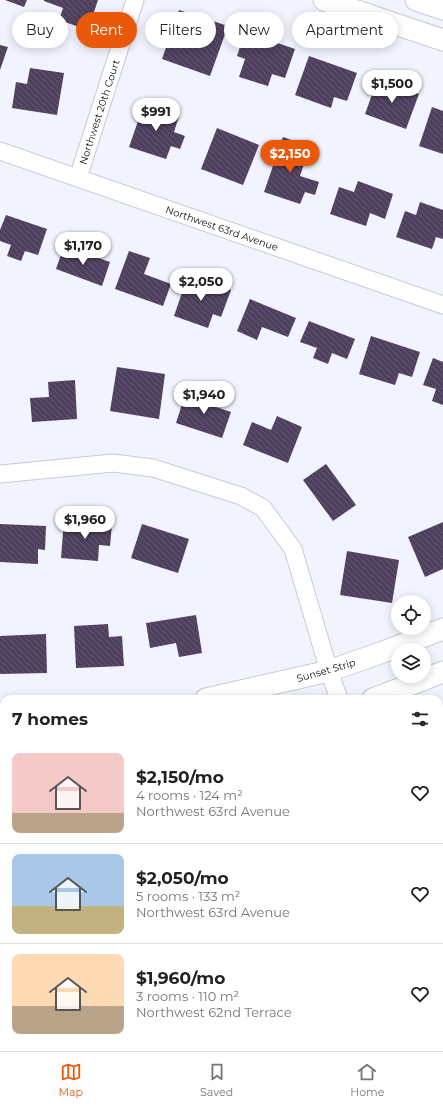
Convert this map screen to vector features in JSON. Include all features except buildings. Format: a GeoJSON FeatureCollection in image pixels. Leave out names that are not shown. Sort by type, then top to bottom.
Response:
{"type":"FeatureCollection","features":[{"type":"Feature","properties":{"kind":"street","name":"Northwest 20th Court"},"geometry":{"type":"LineString","coordinates":[[78,178],[135,0]]}},
{"type":"Feature","properties":{"kind":"street"},"geometry":{"type":"LineString","coordinates":[[324,0],[443,40]]}},
{"type":"Feature","properties":{"kind":"street"},"geometry":{"type":"LineString","coordinates":[[416,0],[443,9]]}},
{"type":"Feature","properties":{"kind":"street","name":"Northwest 63rd Avenue"},"geometry":{"type":"LineString","coordinates":[[0,151],[443,305]]}},
{"type":"Feature","properties":{"kind":"street"},"geometry":{"type":"LineString","coordinates":[[0,474],[113,463],[126,464],[161,470],[241,496],[263,508],[294,549],[329,671],[338,695]]}},
{"type":"Feature","properties":{"kind":"street","name":"Sunset Strip"},"geometry":{"type":"LineString","coordinates":[[224,695],[329,671],[443,629]]}},
{"type":"Feature","properties":{"kind":"street"},"geometry":{"type":"LineString","coordinates":[[383,695],[443,672]]}}]}
